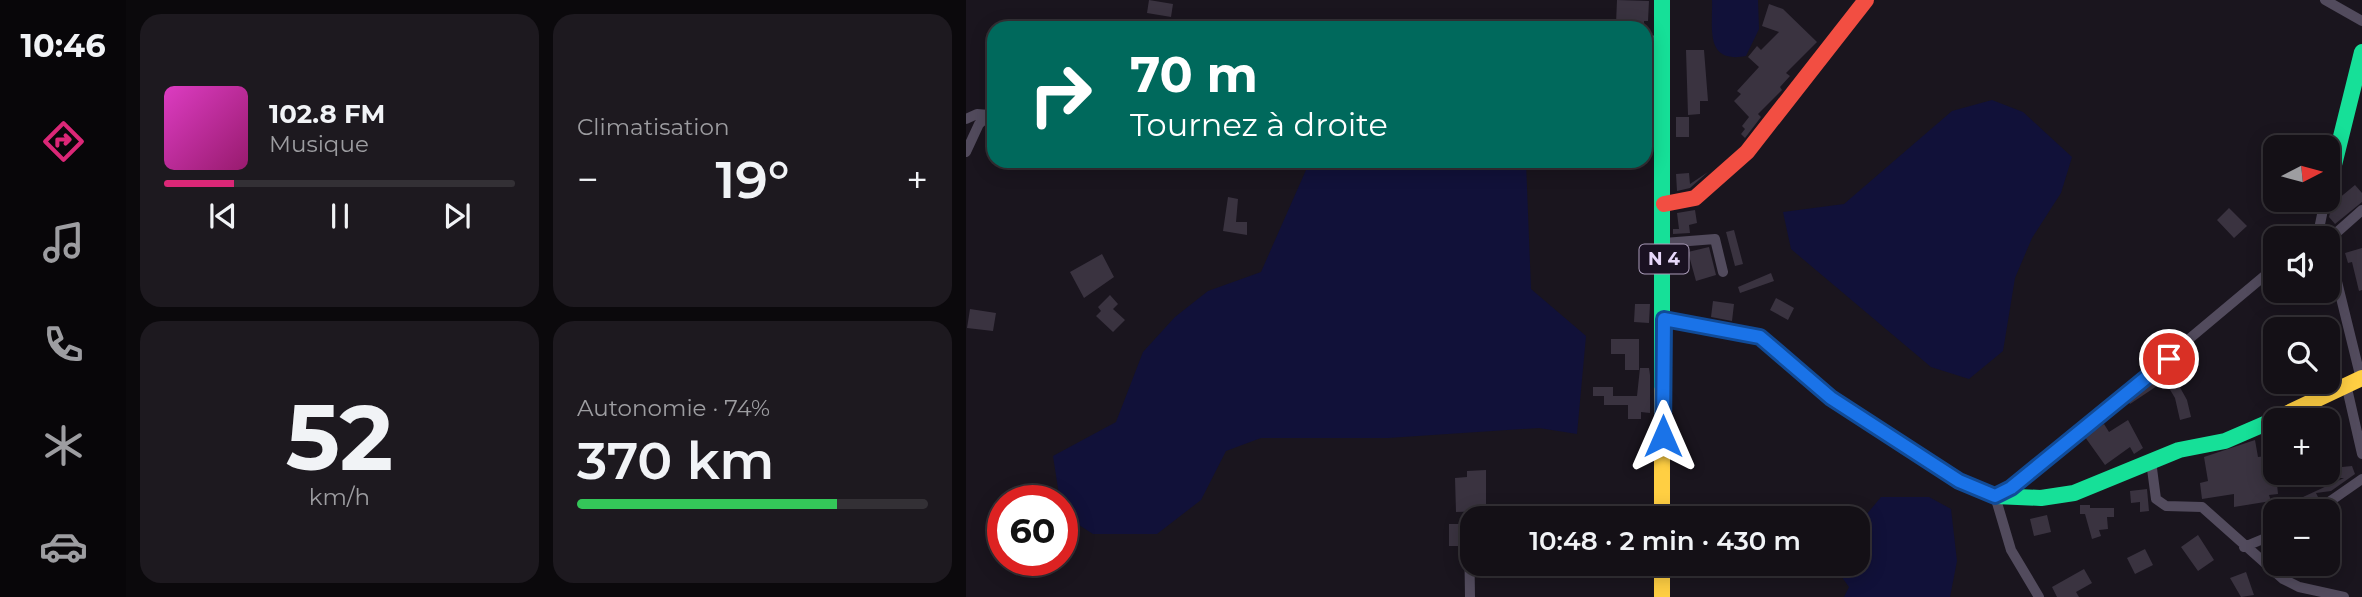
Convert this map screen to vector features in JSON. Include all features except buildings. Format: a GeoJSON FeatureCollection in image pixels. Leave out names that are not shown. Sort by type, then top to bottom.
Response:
{"type":"FeatureCollection","features":[{"type":"Feature","properties":{"kind":"street","name":"N 4"},"geometry":{"type":"LineString","coordinates":[[1662,0],[1653,41],[1664,204],[1662,506]]}},
{"type":"Feature","properties":{"kind":"street"},"geometry":{"type":"LineString","coordinates":[[1664,204],[1695,198],[1747,152],[1866,0]]}},
{"type":"Feature","properties":{"kind":"street"},"geometry":{"type":"LineString","coordinates":[[2325,0],[2362,21]]}},
{"type":"Feature","properties":{"kind":"street"},"geometry":{"type":"LineString","coordinates":[[2340,141],[2362,52]]}},
{"type":"Feature","properties":{"kind":"street"},"geometry":{"type":"LineString","coordinates":[[966,119],[987,113]]}},
{"type":"Feature","properties":{"kind":"street"},"geometry":{"type":"LineString","coordinates":[[966,152],[979,124],[987,117]]}},
{"type":"Feature","properties":{"kind":"street"},"geometry":{"type":"LineString","coordinates":[[2340,230],[2362,210]]}},
{"type":"Feature","properties":{"kind":"street"},"geometry":{"type":"LineString","coordinates":[[1664,243],[1715,239],[1723,272]]}},
{"type":"Feature","properties":{"kind":"street"},"geometry":{"type":"LineString","coordinates":[[1995,496],[2011,488],[2263,277]]}},
{"type":"Feature","properties":{"kind":"street"},"geometry":{"type":"LineString","coordinates":[[2339,303],[2356,380],[2362,454]]}},
{"type":"Feature","properties":{"kind":"street"},"geometry":{"type":"LineString","coordinates":[[1664,319],[1760,337],[1831,398],[1959,481],[1995,496],[2041,498],[2074,493],[2179,450],[2196,450],[2227,440],[2356,380]]}},
{"type":"Feature","properties":{"kind":"street"},"geometry":{"type":"LineString","coordinates":[[2151,461],[2156,499],[2166,506],[2202,507],[2283,579],[2298,587],[2344,597]]}},
{"type":"Feature","properties":{"kind":"street"},"geometry":{"type":"LineString","coordinates":[[2333,499],[2362,479]]}},
{"type":"Feature","properties":{"kind":"street"},"geometry":{"type":"LineString","coordinates":[[1995,496],[2011,550],[2039,597]]}},
{"type":"Feature","properties":{"kind":"street"},"geometry":{"type":"LineString","coordinates":[[2244,547],[2263,539]]}},
{"type":"Feature","properties":{"kind":"street"},"geometry":{"type":"LineString","coordinates":[[1470,576],[1470,597]]}},
{"type":"Feature","properties":{"kind":"street"},"geometry":{"type":"LineString","coordinates":[[1662,576],[1662,597]]}},
{"type":"Feature","properties":{"kind":"shaded area"},"geometry":{"type":"Polygon","coordinates":[[[1712,0],[1758,0],[1759,29],[1746,56],[1723,55],[1717,49],[1712,32],[1712,0]]]}},
{"type":"Feature","properties":{"kind":"shaded area"},"geometry":{"type":"Polygon","coordinates":[[[1992,100],[2023,112],[2072,157],[2061,193],[2032,238],[2015,278],[2003,351],[1969,379],[1931,367],[1791,249],[1783,212],[1844,204],[1952,111],[1992,100]]]}},
{"type":"Feature","properties":{"kind":"shaded area"},"geometry":{"type":"Polygon","coordinates":[[[1307,168],[1526,168],[1531,289],[1586,336],[1577,434],[1539,428],[1388,438],[1261,438],[1226,451],[1201,500],[1157,534],[1093,534],[1078,524],[1078,485],[1058,485],[1053,456],[1116,422],[1143,352],[1175,317],[1208,291],[1261,272],[1307,168]]]}},
{"type":"Feature","properties":{"kind":"shaded area"},"geometry":{"type":"Polygon","coordinates":[[[1881,497],[1929,497],[1951,509],[1957,561],[1950,597],[1844,597],[1849,587],[1841,576],[1870,576],[1870,510],[1881,497]]]}},
{"type":"Feature","properties":{"kind":"traffic: fast"},"geometry":{"type":"LineString","coordinates":[[1662,0],[1662,391]]}},
{"type":"Feature","properties":{"kind":"traffic: fast"},"geometry":{"type":"LineString","coordinates":[[2340,141],[2362,52]]}},
{"type":"Feature","properties":{"kind":"traffic: fast"},"geometry":{"type":"LineString","coordinates":[[1664,319],[1760,337],[1831,398],[1959,481],[1995,496],[2041,498],[2074,493],[2179,450],[2225,441],[2263,425]]}},
{"type":"Feature","properties":{"kind":"traffic: slow"},"geometry":{"type":"LineString","coordinates":[[2299,408],[2362,378]]}},
{"type":"Feature","properties":{"kind":"traffic: slow"},"geometry":{"type":"LineString","coordinates":[[1662,391],[1662,506]]}},
{"type":"Feature","properties":{"kind":"traffic: slow"},"geometry":{"type":"LineString","coordinates":[[1662,576],[1662,597]]}},
{"type":"Feature","properties":{"kind":"traffic: jam"},"geometry":{"type":"LineString","coordinates":[[1664,204],[1695,198],[1747,152],[1866,0]]}},
{"type":"Feature","properties":{"kind":"route"},"geometry":{"type":"LineString","coordinates":[[1663,436],[1664,319],[1760,337],[1831,398],[1959,481],[1995,496],[2011,488],[2169,359]]}}]}
